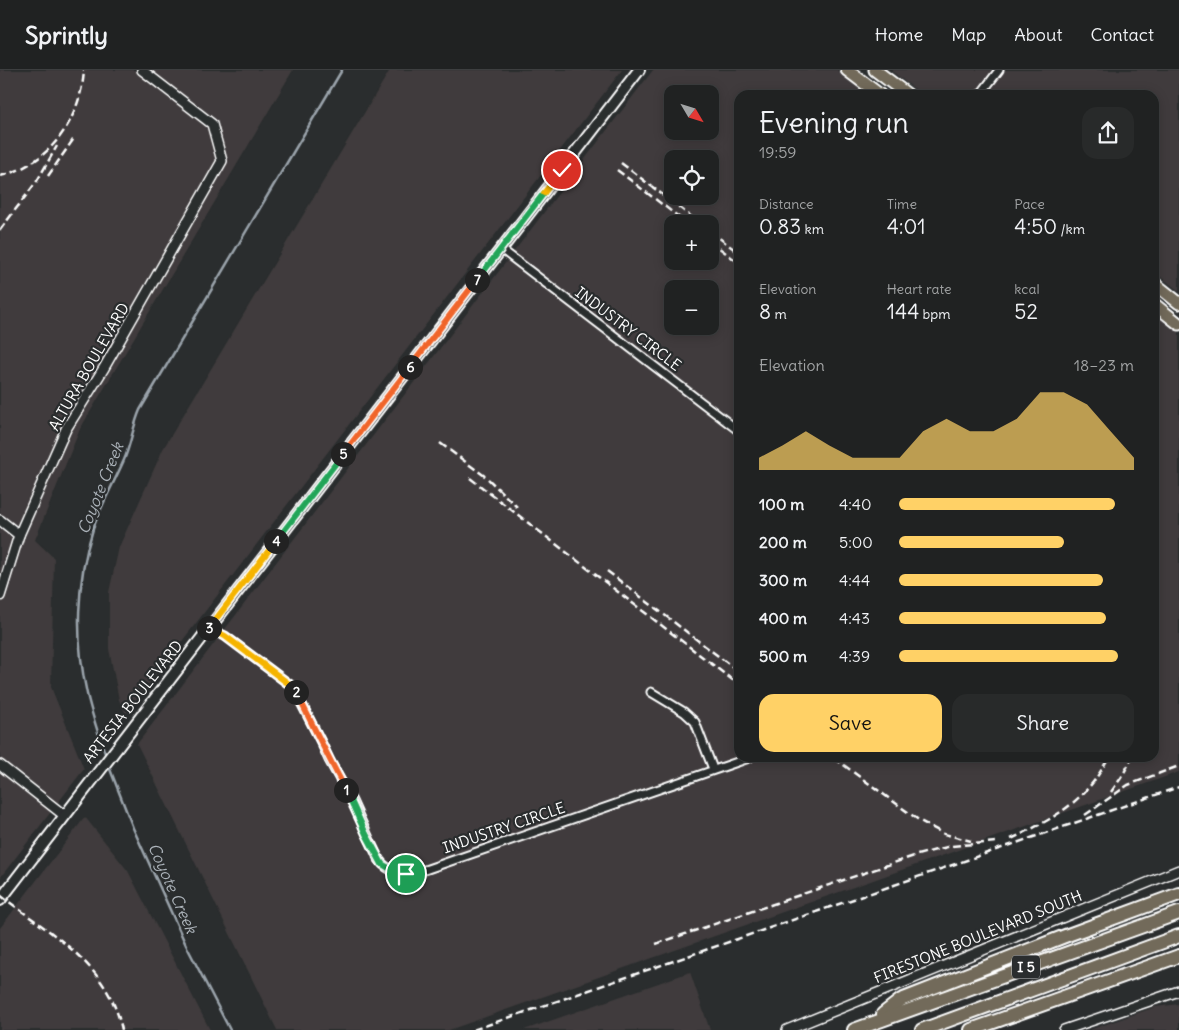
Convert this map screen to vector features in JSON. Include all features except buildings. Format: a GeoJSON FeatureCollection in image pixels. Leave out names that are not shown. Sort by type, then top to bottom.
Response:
{"type":"FeatureCollection","features":[{"type":"Feature","properties":{"kind":"highway"},"geometry":{"type":"LineString","coordinates":[[873,1022],[901,1000],[1179,894]]}},
{"type":"Feature","properties":{"kind":"highway","name":"I 5"},"geometry":{"type":"LineString","coordinates":[[854,1030],[1179,913]]}},
{"type":"Feature","properties":{"kind":"highway"},"geometry":{"type":"LineString","coordinates":[[922,1030],[1179,936]]}},
{"type":"Feature","properties":{"kind":"highway"},"geometry":{"type":"LineString","coordinates":[[971,1030],[1179,956]]}},
{"type":"Feature","properties":{"kind":"main road"},"geometry":{"type":"LineString","coordinates":[[847,70],[873,90]]}},
{"type":"Feature","properties":{"kind":"main road"},"geometry":{"type":"LineString","coordinates":[[875,70],[901,90]]}},
{"type":"Feature","properties":{"kind":"main road","name":"ARTESIA BOULEVARD"},"geometry":{"type":"LineString","coordinates":[[0,900],[501,249],[635,71]]}},
{"type":"Feature","properties":{"kind":"main road"},"geometry":{"type":"LineString","coordinates":[[1159,287],[1179,302]]}},
{"type":"Feature","properties":{"kind":"main road"},"geometry":{"type":"LineString","coordinates":[[1159,308],[1179,324]]}},
{"type":"Feature","properties":{"kind":"street","name":"ALTURA BOULEVARD"},"geometry":{"type":"LineString","coordinates":[[0,596],[19,535],[66,430],[104,368],[222,161],[212,124],[142,70]]}},
{"type":"Feature","properties":{"kind":"street"},"geometry":{"type":"LineString","coordinates":[[984,90],[999,70]]}},
{"type":"Feature","properties":{"kind":"street","name":"INDUSTRY CIRCLE"},"geometry":{"type":"LineString","coordinates":[[501,249],[734,427]]}},
{"type":"Feature","properties":{"kind":"street"},"geometry":{"type":"LineString","coordinates":[[0,520],[19,535]]}},
{"type":"Feature","properties":{"kind":"street","name":"INDUSTRY CIRCLE"},"geometry":{"type":"LineString","coordinates":[[209,629],[225,636],[293,687],[329,760],[352,801],[378,858],[385,866],[397,873],[416,873],[737,762]]}},
{"type":"Feature","properties":{"kind":"street"},"geometry":{"type":"LineString","coordinates":[[651,692],[684,712],[695,722],[714,769]]}},
{"type":"Feature","properties":{"kind":"street"},"geometry":{"type":"LineString","coordinates":[[0,765],[65,816]]}},
{"type":"Feature","properties":{"kind":"street","name":"FIRESTONE BOULEVARD SOUTH"},"geometry":{"type":"LineString","coordinates":[[787,1030],[1179,870]]}},
{"type":"Feature","properties":{"kind":"street"},"geometry":{"type":"LineString","coordinates":[[1064,1030],[1179,992]]}},
{"type":"Feature","properties":{"kind":"shaded area"},"geometry":{"type":"Polygon","coordinates":[[[0,70],[293,70],[80,429],[35,540],[54,558],[51,687],[84,769],[0,878],[0,70]]]}},
{"type":"Feature","properties":{"kind":"shaded area"},"geometry":{"type":"Polygon","coordinates":[[[390,70],[622,70],[126,714],[119,700],[109,649],[109,592],[119,547],[163,449],[390,70]]]}},
{"type":"Feature","properties":{"kind":"shaded area"},"geometry":{"type":"Polygon","coordinates":[[[653,70],[837,70],[863,90],[734,90],[734,762],[1159,762],[1159,315],[1179,330],[1179,772],[449,1030],[277,1030],[137,744],[653,70]]]}},
{"type":"Feature","properties":{"kind":"shaded area"},"geometry":{"type":"Polygon","coordinates":[[[890,70],[1179,70],[1179,291],[1159,276],[1159,90],[916,90],[890,70]]]}},
{"type":"Feature","properties":{"kind":"shaded area"},"geometry":{"type":"Polygon","coordinates":[[[85,817],[128,871],[210,1030],[0,1030],[0,928],[85,817]]]}},
{"type":"Feature","properties":{"kind":"shaded area"},"geometry":{"type":"Polygon","coordinates":[[[690,972],[710,1030],[524,1030],[690,972]]]}},
{"type":"Feature","properties":{"kind":"shaded area"},"geometry":{"type":"Polygon","coordinates":[[[1179,1004],[1179,1030],[1089,1030],[1155,1007],[1179,1004]]]}},
{"type":"Feature","properties":{"kind":"waterway","name":"Coyote Creek"},"geometry":{"type":"LineString","coordinates":[[106,756],[87,694],[80,653],[80,591],[87,549],[93,529],[126,454],[140,410],[342,70]]}},
{"type":"Feature","properties":{"kind":"waterway","name":"Coyote Creek"},"geometry":{"type":"LineString","coordinates":[[108,764],[133,828],[186,945],[230,1030]]}},
{"type":"Feature","properties":{"kind":"railway"},"geometry":{"type":"LineString","coordinates":[[0,176],[18,170],[34,161],[60,137],[77,106],[84,70]]}},
{"type":"Feature","properties":{"kind":"railway"},"geometry":{"type":"LineString","coordinates":[[48,176],[75,137]]}},
{"type":"Feature","properties":{"kind":"railway"},"geometry":{"type":"LineString","coordinates":[[0,230],[37,181],[57,146]]}},
{"type":"Feature","properties":{"kind":"railway"},"geometry":{"type":"LineString","coordinates":[[621,163],[689,215]]}},
{"type":"Feature","properties":{"kind":"railway"},"geometry":{"type":"LineString","coordinates":[[617,170],[676,215]]}},
{"type":"Feature","properties":{"kind":"railway"},"geometry":{"type":"LineString","coordinates":[[719,238],[734,249]]}},
{"type":"Feature","properties":{"kind":"railway"},"geometry":{"type":"LineString","coordinates":[[719,248],[734,259]]}},
{"type":"Feature","properties":{"kind":"railway"},"geometry":{"type":"LineString","coordinates":[[440,443],[486,477],[517,507]]}},
{"type":"Feature","properties":{"kind":"railway"},"geometry":{"type":"LineString","coordinates":[[470,478],[734,681]]}},
{"type":"Feature","properties":{"kind":"railway"},"geometry":{"type":"LineString","coordinates":[[607,571],[734,668]]}},
{"type":"Feature","properties":{"kind":"railway"},"geometry":{"type":"LineString","coordinates":[[839,762],[920,821],[944,834],[971,841]]}},
{"type":"Feature","properties":{"kind":"railway"},"geometry":{"type":"LineString","coordinates":[[1011,839],[1041,824],[1067,807],[1090,786],[1106,762]]}},
{"type":"Feature","properties":{"kind":"railway"},"geometry":{"type":"LineString","coordinates":[[1111,792],[1130,762]]}},
{"type":"Feature","properties":{"kind":"railway"},"geometry":{"type":"LineString","coordinates":[[1085,815],[1128,785],[1179,766]]}},
{"type":"Feature","properties":{"kind":"railway"},"geometry":{"type":"LineString","coordinates":[[473,1030],[1179,787]]}},
{"type":"Feature","properties":{"kind":"railway"},"geometry":{"type":"LineString","coordinates":[[656,944],[917,855],[951,846],[996,842]]}},
{"type":"Feature","properties":{"kind":"railway"},"geometry":{"type":"LineString","coordinates":[[0,895],[57,937],[90,968],[104,986],[115,1007],[122,1030]]}},
{"type":"Feature","properties":{"kind":"route"},"geometry":{"type":"LineString","coordinates":[[406,874],[397,873],[388,868],[378,858],[352,801],[329,760],[293,687],[225,636],[209,629],[562,170]]}}]}
